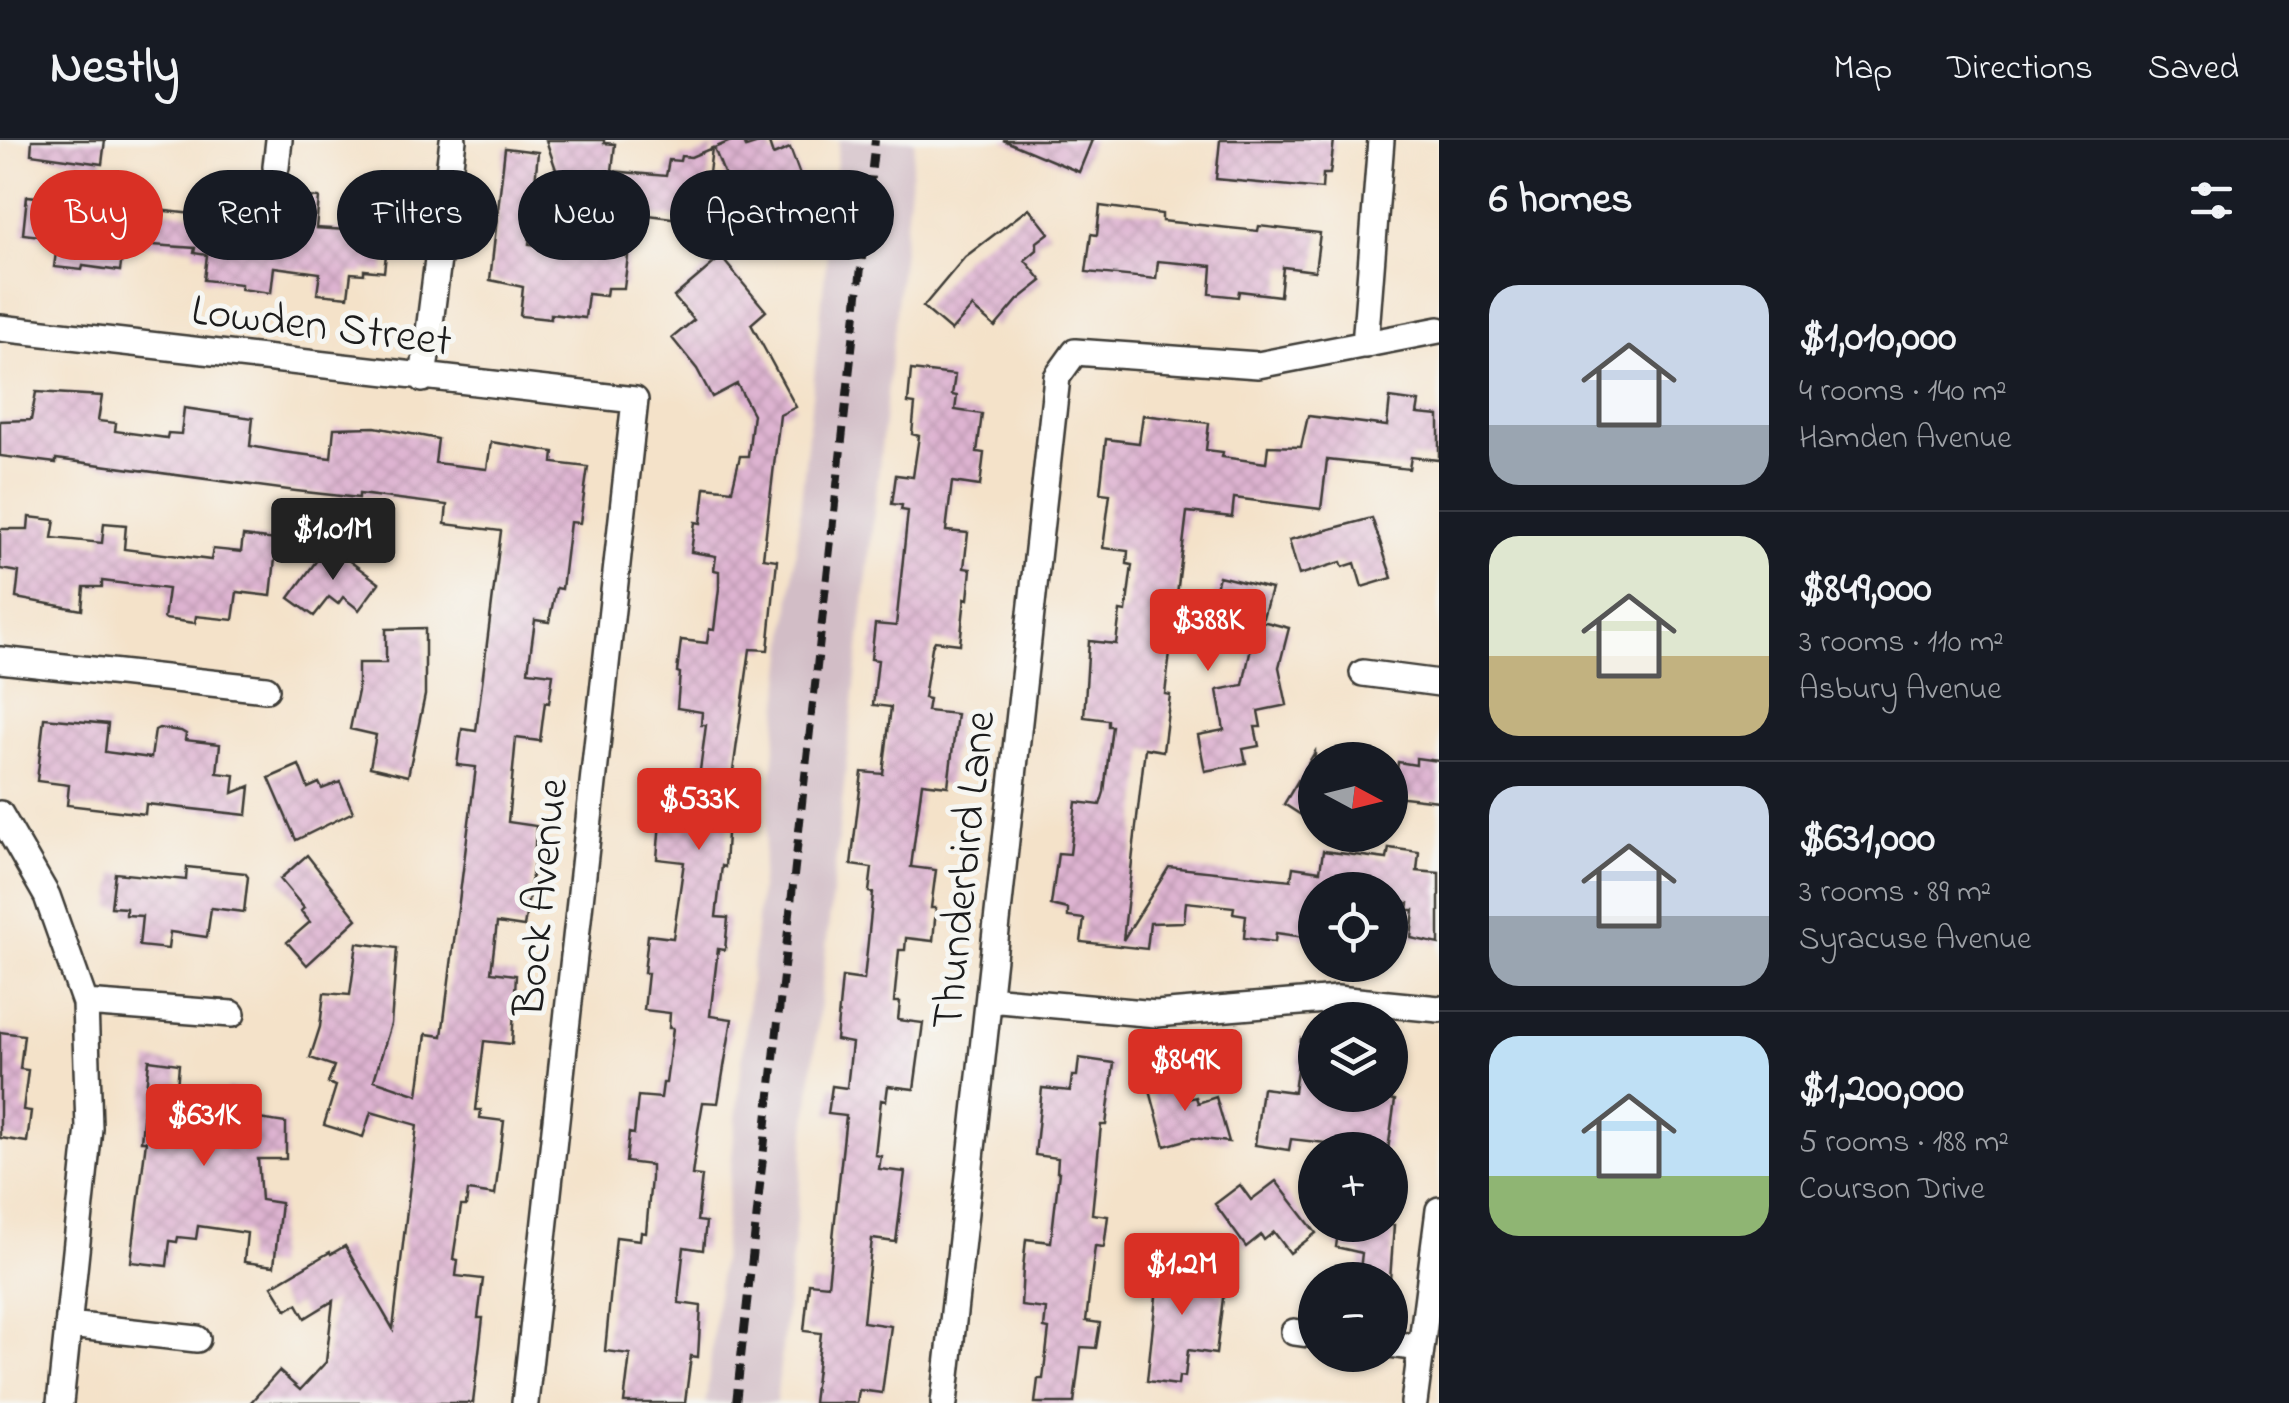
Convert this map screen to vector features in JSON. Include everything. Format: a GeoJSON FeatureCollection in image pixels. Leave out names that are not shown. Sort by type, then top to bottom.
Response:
{"type":"FeatureCollection","features":[{"type":"Feature","properties":{"kind":"street"},"geometry":{"type":"LineString","coordinates":[[276,166],[279,140]]}},
{"type":"Feature","properties":{"kind":"street"},"geometry":{"type":"LineString","coordinates":[[424,378],[453,140]]}},
{"type":"Feature","properties":{"kind":"street"},"geometry":{"type":"LineString","coordinates":[[1382,140],[1365,344],[1439,330]]}},
{"type":"Feature","properties":{"kind":"street","name":"Lowden Street"},"geometry":{"type":"LineString","coordinates":[[0,328],[635,400]]}},
{"type":"Feature","properties":{"kind":"street","name":"Thunderbird Lane"},"geometry":{"type":"LineString","coordinates":[[944,1403],[1056,377],[1076,352],[1258,365],[1365,344]]}},
{"type":"Feature","properties":{"kind":"street","name":"Bock Avenue"},"geometry":{"type":"LineString","coordinates":[[525,1403],[635,400]]}},
{"type":"Feature","properties":{"kind":"street"},"geometry":{"type":"LineString","coordinates":[[0,660],[266,688]]}},
{"type":"Feature","properties":{"kind":"street"},"geometry":{"type":"LineString","coordinates":[[1362,673],[1439,683]]}},
{"type":"Feature","properties":{"kind":"street"},"geometry":{"type":"LineString","coordinates":[[0,814],[47,896],[85,1003],[89,1128],[60,1403]]}},
{"type":"Feature","properties":{"kind":"street"},"geometry":{"type":"LineString","coordinates":[[990,999],[1156,1014],[1336,999],[1439,1009]]}},
{"type":"Feature","properties":{"kind":"street"},"geometry":{"type":"LineString","coordinates":[[85,1003],[232,1014]]}},
{"type":"Feature","properties":{"kind":"street"},"geometry":{"type":"LineString","coordinates":[[1414,1403],[1439,1210]]}},
{"type":"Feature","properties":{"kind":"street"},"geometry":{"type":"LineString","coordinates":[[69,1325],[197,1340]]}},
{"type":"Feature","properties":{"kind":"street"},"geometry":{"type":"LineString","coordinates":[[1408,1346],[1421,1348]]}},
{"type":"Feature","properties":{"kind":"shaded area"},"geometry":{"type":"Polygon","coordinates":[[[839,140],[915,140],[776,1403],[706,1403],[826,260],[894,260],[894,170],[836,170],[839,140]]]}},
{"type":"Feature","properties":{"kind":"building"},"geometry":{"type":"Polygon","coordinates":[[[32,140],[105,140],[102,164],[31,154],[32,140]]]}},
{"type":"Feature","properties":{"kind":"building"},"geometry":{"type":"Polygon","coordinates":[[[546,140],[604,140],[615,144],[612,170],[556,170],[546,140]]]}},
{"type":"Feature","properties":{"kind":"building"},"geometry":{"type":"Polygon","coordinates":[[[733,140],[743,140],[746,147],[768,140],[773,155],[790,148],[798,170],[723,170],[714,148],[733,140]]]}},
{"type":"Feature","properties":{"kind":"building"},"geometry":{"type":"Polygon","coordinates":[[[1003,140],[1092,140],[1079,172],[1003,140]]]}},
{"type":"Feature","properties":{"kind":"building"},"geometry":{"type":"Polygon","coordinates":[[[1220,140],[1334,140],[1330,174],[1323,174],[1322,189],[1216,179],[1220,140]]]}},
{"type":"Feature","properties":{"kind":"building"},"geometry":{"type":"Polygon","coordinates":[[[505,148],[538,152],[536,170],[518,170],[518,260],[628,260],[624,288],[607,288],[606,296],[588,294],[585,318],[520,316],[523,287],[490,280],[492,260],[498,260],[498,210],[505,148]]]}},
{"type":"Feature","properties":{"kind":"building"},"geometry":{"type":"Polygon","coordinates":[[[712,148],[709,170],[670,170],[670,218],[650,215],[650,175],[666,176],[669,160],[680,161],[681,156],[691,157],[712,148]]]}},
{"type":"Feature","properties":{"kind":"building"},"geometry":{"type":"Polygon","coordinates":[[[27,196],[30,196],[30,235],[23,234],[27,196]]]}},
{"type":"Feature","properties":{"kind":"building"},"geometry":{"type":"Polygon","coordinates":[[[1100,206],[1162,214],[1162,221],[1320,233],[1315,271],[1283,267],[1280,296],[1239,291],[1238,297],[1210,294],[1212,266],[1158,261],[1156,279],[1086,272],[1091,234],[1097,235],[1100,206]]]}},
{"type":"Feature","properties":{"kind":"building"},"geometry":{"type":"Polygon","coordinates":[[[1029,208],[1049,233],[1025,260],[1042,281],[1018,300],[995,327],[972,307],[951,331],[923,307],[965,257],[1029,208]]]}},
{"type":"Feature","properties":{"kind":"building"},"geometry":{"type":"Polygon","coordinates":[[[163,211],[183,213],[183,247],[163,246],[163,211]]]}},
{"type":"Feature","properties":{"kind":"building"},"geometry":{"type":"Polygon","coordinates":[[[317,228],[337,229],[337,260],[385,260],[384,272],[351,273],[348,297],[317,294],[320,273],[274,267],[271,293],[241,289],[241,284],[204,280],[206,260],[317,260],[317,228]]]}},
{"type":"Feature","properties":{"kind":"building"},"geometry":{"type":"Polygon","coordinates":[[[55,260],[122,260],[120,271],[54,267],[55,260]]]}},
{"type":"Feature","properties":{"kind":"building"},"geometry":{"type":"Polygon","coordinates":[[[717,260],[724,260],[766,311],[751,324],[796,407],[780,415],[763,558],[777,560],[768,650],[750,649],[716,917],[728,918],[725,950],[718,949],[710,1016],[732,1019],[718,1103],[703,1102],[692,1175],[702,1176],[697,1221],[706,1222],[703,1250],[684,1247],[679,1292],[679,1303],[701,1306],[698,1357],[691,1356],[685,1403],[624,1403],[630,1354],[605,1351],[616,1237],[640,1240],[641,1232],[646,1233],[651,1178],[651,1165],[626,1162],[629,1133],[634,1134],[638,1096],[661,1098],[673,1028],[669,1028],[670,1013],[644,1010],[648,935],[673,938],[684,862],[657,859],[660,821],[664,792],[688,795],[691,776],[699,778],[706,725],[701,725],[702,712],[677,708],[677,672],[681,640],[707,643],[709,629],[714,630],[719,588],[719,571],[714,570],[716,556],[691,552],[695,522],[701,523],[705,487],[732,490],[740,456],[748,456],[753,414],[737,384],[712,397],[697,369],[672,338],[694,320],[674,297],[717,260]]]}},
{"type":"Feature","properties":{"kind":"building"},"geometry":{"type":"Polygon","coordinates":[[[911,370],[955,375],[955,410],[982,414],[977,452],[984,453],[980,486],[952,482],[946,531],[968,533],[964,568],[971,569],[968,599],[965,598],[960,644],[935,641],[932,647],[924,698],[929,699],[927,711],[957,714],[948,786],[922,783],[911,867],[936,870],[931,908],[936,908],[933,941],[906,938],[905,950],[899,950],[894,1002],[900,1002],[898,1020],[923,1023],[914,1089],[888,1086],[886,1101],[881,1100],[875,1155],[881,1156],[879,1169],[905,1172],[896,1242],[872,1239],[863,1322],[891,1326],[882,1393],[859,1390],[857,1403],[813,1403],[821,1333],[804,1331],[809,1283],[828,1285],[846,1116],[828,1114],[832,1086],[847,1088],[852,1043],[836,1040],[842,977],[864,980],[872,868],[851,865],[862,772],[883,774],[891,707],[873,705],[878,660],[871,659],[875,624],[896,626],[908,511],[901,510],[902,505],[892,504],[896,475],[913,477],[919,436],[912,434],[915,404],[908,403],[911,370]]]}},
{"type":"Feature","properties":{"kind":"building"},"geometry":{"type":"Polygon","coordinates":[[[36,392],[102,396],[98,421],[116,423],[115,431],[167,438],[168,433],[181,434],[184,408],[253,418],[250,446],[283,452],[331,458],[334,428],[375,427],[438,439],[435,463],[487,469],[491,442],[554,452],[553,463],[588,467],[580,523],[570,522],[562,589],[556,588],[549,622],[535,620],[528,671],[553,674],[540,741],[516,738],[508,822],[536,826],[534,863],[524,927],[497,923],[491,972],[516,975],[512,1044],[484,1041],[476,1110],[481,1110],[480,1118],[504,1121],[499,1163],[495,1195],[468,1191],[466,1206],[461,1206],[453,1259],[458,1260],[456,1276],[483,1279],[478,1318],[483,1318],[473,1403],[250,1403],[279,1371],[300,1390],[326,1362],[333,1301],[305,1318],[297,1304],[287,1310],[272,1286],[330,1252],[345,1246],[393,1329],[417,1125],[371,1112],[363,1137],[324,1125],[336,1086],[328,1083],[334,1066],[310,1058],[320,1027],[324,993],[350,995],[357,943],[397,948],[391,1024],[374,1080],[418,1095],[426,1034],[442,1036],[476,767],[457,765],[462,729],[476,731],[501,531],[445,524],[447,505],[296,491],[56,459],[56,463],[0,456],[0,421],[31,420],[36,392]]]}},
{"type":"Feature","properties":{"kind":"building"},"geometry":{"type":"Polygon","coordinates":[[[1390,398],[1419,402],[1417,414],[1439,416],[1439,460],[1411,457],[1409,469],[1327,460],[1321,509],[1234,498],[1232,517],[1187,512],[1165,694],[1170,695],[1163,751],[1145,748],[1123,940],[1169,867],[1291,880],[1293,867],[1320,871],[1323,852],[1387,859],[1388,852],[1408,851],[1419,852],[1417,871],[1439,873],[1439,944],[1411,938],[1414,910],[1408,910],[1408,872],[1298,872],[1298,936],[1276,933],[1275,942],[1244,938],[1246,915],[1233,913],[1234,907],[1186,902],[1184,922],[1150,923],[1147,949],[1081,942],[1084,919],[1068,917],[1068,909],[1051,905],[1058,853],[1070,854],[1076,802],[1100,805],[1104,792],[1112,726],[1108,726],[1108,720],[1084,717],[1089,641],[1116,644],[1120,611],[1126,612],[1132,565],[1127,564],[1128,551],[1103,548],[1110,494],[1100,493],[1106,439],[1139,443],[1143,415],[1209,423],[1206,450],[1223,452],[1222,457],[1266,463],[1268,446],[1301,447],[1308,416],[1387,426],[1390,398]]]}},
{"type":"Feature","properties":{"kind":"building"},"geometry":{"type":"Polygon","coordinates":[[[29,517],[55,520],[52,538],[102,543],[104,523],[126,525],[124,549],[211,560],[213,549],[241,552],[243,536],[277,540],[271,596],[237,592],[233,620],[196,616],[195,623],[164,619],[168,589],[102,581],[102,587],[84,587],[82,610],[16,598],[19,572],[0,569],[0,529],[28,529],[29,517]]]}},
{"type":"Feature","properties":{"kind":"building"},"geometry":{"type":"Polygon","coordinates":[[[1372,518],[1392,578],[1362,587],[1355,563],[1343,567],[1341,562],[1299,575],[1289,540],[1372,518]]]}},
{"type":"Feature","properties":{"kind":"building"},"geometry":{"type":"Polygon","coordinates":[[[328,545],[379,583],[359,610],[343,597],[338,604],[329,597],[314,616],[289,598],[328,545]]]}},
{"type":"Feature","properties":{"kind":"building"},"geometry":{"type":"Polygon","coordinates":[[[1219,576],[1271,589],[1262,621],[1289,628],[1279,667],[1287,705],[1258,711],[1261,727],[1255,727],[1259,746],[1243,749],[1246,763],[1205,771],[1198,735],[1224,730],[1217,690],[1243,685],[1251,647],[1204,635],[1219,576]]]}},
{"type":"Feature","properties":{"kind":"building"},"geometry":{"type":"Polygon","coordinates":[[[425,628],[425,695],[408,776],[370,767],[376,735],[350,729],[358,691],[358,663],[386,663],[386,629],[425,628]]]}},
{"type":"Feature","properties":{"kind":"building"},"geometry":{"type":"Polygon","coordinates":[[[44,718],[108,724],[105,752],[151,758],[155,730],[159,728],[181,731],[186,734],[185,740],[220,744],[217,773],[235,775],[233,793],[250,786],[247,815],[146,804],[145,814],[67,805],[69,785],[37,781],[44,718]]]}},
{"type":"Feature","properties":{"kind":"building"},"geometry":{"type":"Polygon","coordinates":[[[1416,758],[1439,761],[1439,801],[1408,798],[1408,764],[1416,765],[1416,758]]]}},
{"type":"Feature","properties":{"kind":"building"},"geometry":{"type":"Polygon","coordinates":[[[299,765],[308,788],[319,783],[322,789],[340,782],[353,812],[296,840],[269,778],[299,765]]]}},
{"type":"Feature","properties":{"kind":"building"},"geometry":{"type":"Polygon","coordinates":[[[1298,781],[1298,813],[1284,804],[1298,781]]]}},
{"type":"Feature","properties":{"kind":"building"},"geometry":{"type":"Polygon","coordinates":[[[307,855],[357,919],[307,965],[287,942],[310,922],[301,911],[304,908],[280,879],[307,855]]]}},
{"type":"Feature","properties":{"kind":"building"},"geometry":{"type":"Polygon","coordinates":[[[187,867],[245,873],[248,877],[244,912],[211,908],[207,937],[170,932],[168,949],[139,946],[142,916],[126,915],[126,908],[111,907],[115,873],[186,880],[187,867]]]}},
{"type":"Feature","properties":{"kind":"building"},"geometry":{"type":"Polygon","coordinates":[[[0,1032],[24,1035],[20,1069],[28,1070],[23,1110],[31,1111],[27,1142],[0,1138],[0,1032]]]}},
{"type":"Feature","properties":{"kind":"building"},"geometry":{"type":"Polygon","coordinates":[[[1079,1058],[1114,1063],[1106,1125],[1101,1125],[1092,1214],[1108,1216],[1104,1247],[1095,1246],[1086,1321],[1100,1323],[1096,1348],[1081,1347],[1074,1403],[1035,1403],[1038,1379],[1043,1379],[1049,1329],[1044,1328],[1046,1309],[1021,1306],[1026,1239],[1051,1242],[1059,1172],[1058,1158],[1035,1155],[1042,1088],[1070,1091],[1079,1058]]]}},
{"type":"Feature","properties":{"kind":"building"},"geometry":{"type":"Polygon","coordinates":[[[149,1060],[179,1064],[177,1088],[227,1094],[226,1089],[252,1090],[252,1118],[286,1123],[286,1159],[258,1159],[261,1200],[281,1203],[274,1266],[244,1262],[247,1233],[198,1226],[196,1239],[178,1237],[177,1242],[170,1241],[167,1266],[131,1262],[146,1141],[141,1141],[149,1060]]]}},
{"type":"Feature","properties":{"kind":"building"},"geometry":{"type":"Polygon","coordinates":[[[1298,1062],[1298,1112],[1393,1112],[1391,1132],[1298,1132],[1298,1140],[1291,1139],[1289,1150],[1255,1145],[1262,1088],[1294,1092],[1298,1062]]]}},
{"type":"Feature","properties":{"kind":"building"},"geometry":{"type":"Polygon","coordinates":[[[1177,1075],[1184,1100],[1196,1097],[1198,1103],[1216,1097],[1229,1142],[1193,1138],[1165,1146],[1148,1083],[1177,1075]]]}},
{"type":"Feature","properties":{"kind":"building"},"geometry":{"type":"Polygon","coordinates":[[[1276,1181],[1298,1210],[1298,1242],[1304,1242],[1290,1253],[1274,1232],[1264,1240],[1261,1235],[1246,1247],[1215,1204],[1240,1185],[1251,1200],[1276,1181]]]}},
{"type":"Feature","properties":{"kind":"building"},"geometry":{"type":"Polygon","coordinates":[[[1337,1242],[1393,1242],[1391,1262],[1361,1262],[1362,1253],[1336,1247],[1337,1242]]]}},
{"type":"Feature","properties":{"kind":"building"},"geometry":{"type":"Polygon","coordinates":[[[1161,1250],[1199,1255],[1195,1286],[1224,1290],[1216,1354],[1188,1350],[1185,1377],[1179,1376],[1178,1385],[1147,1381],[1161,1250]]]}},
{"type":"Feature","properties":{"kind":"railway"},"geometry":{"type":"LineString","coordinates":[[736,1403],[875,140]]}}]}
